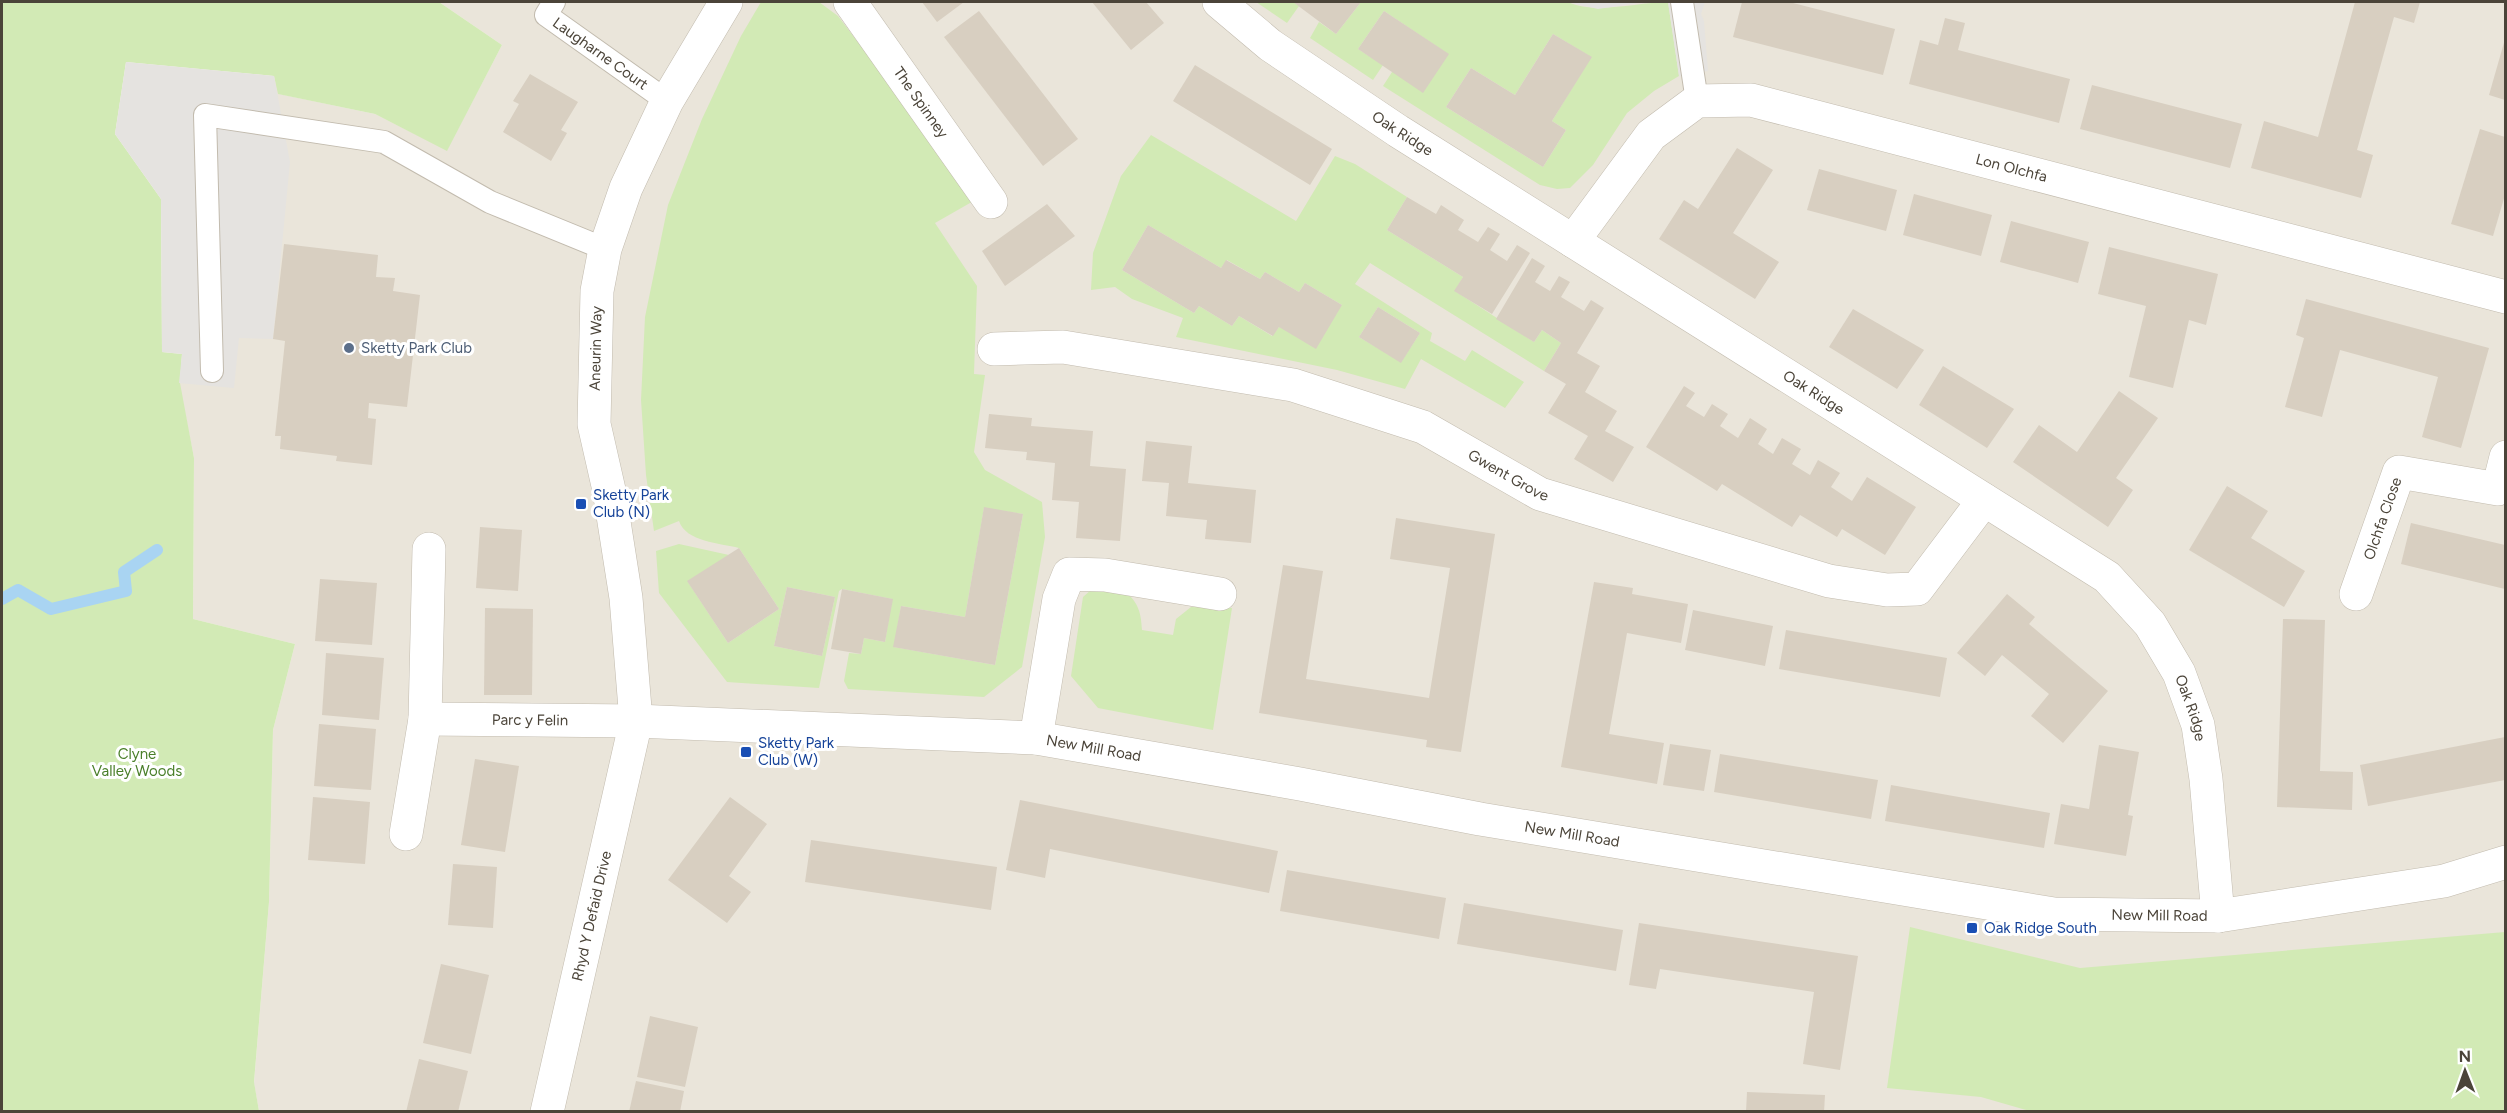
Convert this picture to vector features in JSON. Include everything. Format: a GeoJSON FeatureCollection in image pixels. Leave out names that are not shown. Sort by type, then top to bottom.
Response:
{"type":"FeatureCollection","features":[{"type":"Feature","properties":{"kind":"street","name":"Aneurin Way"},"geometry":{"type":"LineString","coordinates":[[636,722],[626,598],[609,490],[594,424],[597,291],[605,249],[626,188],[667,101],[726,2]]}},
{"type":"Feature","properties":{"kind":"street","name":"The Spinney"},"geometry":{"type":"LineString","coordinates":[[850,2],[991,202]]}},
{"type":"Feature","properties":{"kind":"street","name":"Oak Ridge"},"geometry":{"type":"LineString","coordinates":[[1220,2],[1270,45],[1398,131],[2107,578],[2150,624],[2179,673],[2198,725],[2206,779],[2218,916]]}},
{"type":"Feature","properties":{"kind":"street","name":"Lon Olchfa"},"geometry":{"type":"LineString","coordinates":[[1697,101],[1751,100],[2505,297]]}},
{"type":"Feature","properties":{"kind":"street"},"geometry":{"type":"LineString","coordinates":[[1573,242],[1651,135],[1697,101]]}},
{"type":"Feature","properties":{"kind":"street","name":"Gwent Grove"},"geometry":{"type":"LineString","coordinates":[[994,349],[1064,347],[1293,385],[1423,428],[1540,494],[1829,581],[1852,585],[1887,590],[1917,589],[1984,500]]}},
{"type":"Feature","properties":{"kind":"street","name":"Olchfa Close"},"geometry":{"type":"LineString","coordinates":[[2356,594],[2399,472],[2501,491],[2505,457]]}},
{"type":"Feature","properties":{"kind":"street"},"geometry":{"type":"LineString","coordinates":[[406,834],[425,719],[429,549]]}},
{"type":"Feature","properties":{"kind":"street"},"geometry":{"type":"LineString","coordinates":[[1036,738],[1059,599],[1070,574],[1105,575],[1220,594]]}},
{"type":"Feature","properties":{"kind":"street","name":"Parc y Felin"},"geometry":{"type":"LineString","coordinates":[[425,719],[636,722]]}},
{"type":"Feature","properties":{"kind":"street","name":"New Mill Road"},"geometry":{"type":"LineString","coordinates":[[636,722],[1036,738],[1289,782],[1480,819],[2054,914],[2218,916],[2444,881],[2505,862]]}},
{"type":"Feature","properties":{"kind":"street","name":"Rhyd Y Defaid Drive"},"geometry":{"type":"LineString","coordinates":[[547,1112],[636,722]]}},
{"type":"Feature","properties":{"kind":"lane","name":"Laugharne Court"},"geometry":{"type":"LineString","coordinates":[[554,2],[546,15],[667,101]]}},
{"type":"Feature","properties":{"kind":"lane"},"geometry":{"type":"LineString","coordinates":[[1682,2],[1697,101]]}},
{"type":"Feature","properties":{"kind":"lane"},"geometry":{"type":"LineString","coordinates":[[212,370],[205,115],[384,142],[490,202],[605,249]]}},
{"type":"Feature","properties":{"kind":"shaded area"},"geometry":{"type":"Polygon","coordinates":[[[439,2],[2505,2],[2505,1111],[259,1111],[254,1083],[269,902],[273,730],[295,644],[193,619],[194,458],[179,383],[274,76],[279,94],[375,114],[447,150],[502,45],[439,2]]]}},
{"type":"Feature","properties":{"kind":"shaded area"},"geometry":{"type":"Polygon","coordinates":[[[1568,2],[1644,2],[1598,9],[1568,2]]]}},
{"type":"Feature","properties":{"kind":"shaded area"},"geometry":{"type":"Polygon","coordinates":[[[1668,2],[1705,2],[1701,14],[1704,21],[1708,71],[1679,76],[1668,2]]]}},
{"type":"Feature","properties":{"kind":"shaded area"},"geometry":{"type":"Polygon","coordinates":[[[126,62],[274,76],[290,162],[273,339],[239,338],[234,388],[179,383],[182,354],[162,352],[161,199],[115,134],[126,62]]]}},
{"type":"Feature","properties":{"kind":"green space","name":"Clyne Valley Woods"},"geometry":{"type":"Polygon","coordinates":[[[2,2],[439,2],[502,45],[447,151],[375,114],[278,94],[274,76],[126,62],[115,134],[161,199],[162,352],[182,354],[180,383],[194,458],[193,619],[295,644],[273,730],[269,902],[254,1082],[259,1111],[2,1112],[2,2]]]}},
{"type":"Feature","properties":{"kind":"green space"},"geometry":{"type":"Polygon","coordinates":[[[761,2],[819,2],[838,16],[977,199],[935,223],[977,286],[974,374],[985,375],[974,452],[985,470],[1042,502],[1045,537],[1022,667],[984,697],[848,689],[844,681],[849,653],[861,654],[864,638],[885,642],[892,599],[842,589],[839,591],[819,688],[727,682],[659,593],[656,551],[679,544],[729,555],[688,582],[728,643],[779,609],[739,548],[696,537],[683,528],[679,521],[654,531],[646,475],[641,400],[645,317],[668,205],[702,119],[741,36],[761,2]],[[984,508],[965,617],[901,606],[894,647],[995,665],[1023,514],[984,508]],[[787,587],[774,646],[822,656],[835,597],[787,587]]]}},
{"type":"Feature","properties":{"kind":"green space"},"geometry":{"type":"Polygon","coordinates":[[[1256,2],[1293,2],[1299,6],[1287,23],[1256,2]]]}},
{"type":"Feature","properties":{"kind":"green space"},"geometry":{"type":"Polygon","coordinates":[[[1361,2],[1568,2],[1579,6],[1604,8],[1668,2],[1679,76],[1654,91],[1627,113],[1593,165],[1570,188],[1557,189],[1540,185],[1383,86],[1392,72],[1448,54],[1384,11],[1358,49],[1383,65],[1373,80],[1310,38],[1319,22],[1336,34],[1361,2]],[[1553,34],[1515,95],[1471,68],[1446,107],[1543,167],[1566,130],[1552,121],[1591,57],[1553,34]]]}},
{"type":"Feature","properties":{"kind":"green space"},"geometry":{"type":"Polygon","coordinates":[[[1151,135],[1296,221],[1335,156],[1355,164],[1407,197],[1387,230],[1463,277],[1455,291],[1534,342],[1542,330],[1561,343],[1544,371],[1370,263],[1355,284],[1432,333],[1430,341],[1465,361],[1472,350],[1524,382],[1505,408],[1421,359],[1405,389],[1337,370],[1176,337],[1183,318],[1132,299],[1115,287],[1091,290],[1093,253],[1121,176],[1151,135]],[[1148,225],[1122,270],[1194,313],[1199,306],[1232,326],[1239,316],[1272,336],[1279,327],[1342,305],[1305,283],[1299,292],[1265,272],[1260,279],[1227,260],[1221,268],[1148,225]],[[1378,307],[1359,337],[1401,362],[1420,333],[1378,307]]]}},
{"type":"Feature","properties":{"kind":"green space"},"geometry":{"type":"Polygon","coordinates":[[[1091,590],[1126,592],[1138,609],[1142,630],[1173,635],[1176,619],[1191,607],[1232,608],[1213,730],[1098,708],[1071,676],[1083,597],[1091,590]]]}},
{"type":"Feature","properties":{"kind":"green space"},"geometry":{"type":"Polygon","coordinates":[[[1910,927],[2080,968],[2505,932],[2505,1111],[2033,1112],[1981,1097],[1887,1088],[1910,927]]]}},
{"type":"Feature","properties":{"kind":"building"},"geometry":{"type":"Polygon","coordinates":[[[922,2],[964,2],[937,22],[922,2]]]}},
{"type":"Feature","properties":{"kind":"building"},"geometry":{"type":"Polygon","coordinates":[[[1092,2],[1146,2],[1164,23],[1131,50],[1092,2]]]}},
{"type":"Feature","properties":{"kind":"building"},"geometry":{"type":"Polygon","coordinates":[[[1293,2],[1361,2],[1336,34],[1293,2]]]}},
{"type":"Feature","properties":{"kind":"building"},"geometry":{"type":"Polygon","coordinates":[[[1742,2],[1789,2],[1895,29],[1883,75],[1733,37],[1742,2]]]}},
{"type":"Feature","properties":{"kind":"building"},"geometry":{"type":"Polygon","coordinates":[[[2355,2],[2420,2],[2414,23],[2394,17],[2357,150],[2373,155],[2361,198],[2251,168],[2264,121],[2318,137],[2355,2]]]}},
{"type":"Feature","properties":{"kind":"building"},"geometry":{"type":"Polygon","coordinates":[[[979,11],[1078,139],[1043,166],[944,37],[979,11]]]}},
{"type":"Feature","properties":{"kind":"building"},"geometry":{"type":"Polygon","coordinates":[[[1384,11],[1449,54],[1423,93],[1358,49],[1384,11]]]}},
{"type":"Feature","properties":{"kind":"building"},"geometry":{"type":"Polygon","coordinates":[[[1945,18],[1965,23],[1958,50],[2070,79],[2059,123],[1909,84],[1920,40],[1938,45],[1945,18]]]}},
{"type":"Feature","properties":{"kind":"building"},"geometry":{"type":"Polygon","coordinates":[[[1553,34],[1592,57],[1552,121],[1566,130],[1543,167],[1446,107],[1471,68],[1515,95],[1553,34]]]}},
{"type":"Feature","properties":{"kind":"building"},"geometry":{"type":"Polygon","coordinates":[[[2505,39],[2505,100],[2489,95],[2505,39]]]}},
{"type":"Feature","properties":{"kind":"building"},"geometry":{"type":"Polygon","coordinates":[[[1195,65],[1332,149],[1310,185],[1173,101],[1195,65]]]}},
{"type":"Feature","properties":{"kind":"building"},"geometry":{"type":"Polygon","coordinates":[[[530,74],[578,102],[561,130],[567,133],[551,161],[503,132],[519,104],[513,101],[530,74]]]}},
{"type":"Feature","properties":{"kind":"building"},"geometry":{"type":"Polygon","coordinates":[[[2092,85],[2242,124],[2230,168],[2080,129],[2092,85]]]}},
{"type":"Feature","properties":{"kind":"building"},"geometry":{"type":"Polygon","coordinates":[[[2480,129],[2505,137],[2505,195],[2493,236],[2451,224],[2480,129]]]}},
{"type":"Feature","properties":{"kind":"building"},"geometry":{"type":"Polygon","coordinates":[[[1737,148],[1773,170],[1733,233],[1779,262],[1755,299],[1659,239],[1684,200],[1698,209],[1737,148]]]}},
{"type":"Feature","properties":{"kind":"building"},"geometry":{"type":"Polygon","coordinates":[[[1819,169],[1897,190],[1886,231],[1807,210],[1819,169]]]}},
{"type":"Feature","properties":{"kind":"building"},"geometry":{"type":"Polygon","coordinates":[[[1914,194],[1992,215],[1981,256],[1903,235],[1914,194]]]}},
{"type":"Feature","properties":{"kind":"building"},"geometry":{"type":"Polygon","coordinates":[[[1407,197],[1436,214],[1441,205],[1464,220],[1458,230],[1478,242],[1488,227],[1500,234],[1490,250],[1507,261],[1517,245],[1530,253],[1492,314],[1454,291],[1463,277],[1387,230],[1407,197]]]}},
{"type":"Feature","properties":{"kind":"building"},"geometry":{"type":"Polygon","coordinates":[[[1047,204],[1075,236],[1005,286],[982,251],[1047,204]]]}},
{"type":"Feature","properties":{"kind":"building"},"geometry":{"type":"Polygon","coordinates":[[[2011,221],[2089,242],[2078,283],[2000,262],[2011,221]]]}},
{"type":"Feature","properties":{"kind":"building"},"geometry":{"type":"Polygon","coordinates":[[[1148,225],[1221,268],[1226,260],[1260,279],[1265,272],[1299,292],[1305,283],[1342,305],[1316,349],[1279,327],[1273,336],[1239,316],[1232,326],[1199,306],[1194,313],[1122,270],[1148,225]]]}},
{"type":"Feature","properties":{"kind":"building","name":"Sketty Park Club"},"geometry":{"type":"Polygon","coordinates":[[[284,244],[378,255],[376,277],[395,278],[393,291],[420,295],[407,407],[369,403],[368,418],[376,419],[372,465],[336,461],[337,456],[280,449],[281,436],[275,436],[285,341],[273,339],[284,244]]]}},
{"type":"Feature","properties":{"kind":"building"},"geometry":{"type":"Polygon","coordinates":[[[2109,247],[2218,274],[2206,325],[2189,320],[2173,388],[2129,377],[2146,306],[2098,294],[2109,247]]]}},
{"type":"Feature","properties":{"kind":"building"},"geometry":{"type":"Polygon","coordinates":[[[1532,258],[1545,266],[1535,282],[1550,291],[1559,276],[1570,282],[1561,297],[1584,311],[1591,300],[1604,308],[1577,353],[1600,366],[1585,392],[1617,411],[1605,431],[1634,447],[1613,482],[1574,459],[1588,436],[1548,413],[1566,384],[1544,371],[1561,343],[1542,330],[1534,342],[1496,319],[1532,258]]]}},
{"type":"Feature","properties":{"kind":"building"},"geometry":{"type":"Polygon","coordinates":[[[2306,299],[2489,348],[2461,448],[2422,437],[2438,377],[2340,350],[2322,417],[2285,407],[2304,338],[2296,335],[2306,299]]]}},
{"type":"Feature","properties":{"kind":"building"},"geometry":{"type":"Polygon","coordinates":[[[1378,307],[1420,333],[1401,363],[1359,337],[1378,307]]]}},
{"type":"Feature","properties":{"kind":"building"},"geometry":{"type":"Polygon","coordinates":[[[1853,309],[1924,350],[1897,389],[1829,347],[1853,309]]]}},
{"type":"Feature","properties":{"kind":"building"},"geometry":{"type":"Polygon","coordinates":[[[1943,366],[2014,409],[1987,448],[1919,405],[1943,366]]]}},
{"type":"Feature","properties":{"kind":"building"},"geometry":{"type":"Polygon","coordinates":[[[1684,386],[1695,393],[1686,406],[1704,417],[1712,404],[1728,414],[1720,426],[1738,438],[1750,418],[1767,429],[1758,444],[1773,454],[1782,438],[1801,449],[1792,464],[1810,475],[1818,460],[1840,473],[1831,487],[1852,501],[1867,477],[1916,507],[1885,555],[1842,529],[1837,537],[1800,515],[1792,527],[1722,484],[1717,491],[1646,447],[1684,386]]]}},
{"type":"Feature","properties":{"kind":"building"},"geometry":{"type":"Polygon","coordinates":[[[2119,391],[2158,418],[2116,478],[2133,490],[2108,527],[2013,462],[2039,425],[2077,452],[2119,391]]]}},
{"type":"Feature","properties":{"kind":"building"},"geometry":{"type":"Polygon","coordinates":[[[989,414],[1032,418],[1031,426],[1093,431],[1090,466],[1126,469],[1120,541],[1076,538],[1079,502],[1052,500],[1055,463],[1026,460],[1027,452],[985,448],[989,414]]]}},
{"type":"Feature","properties":{"kind":"building"},"geometry":{"type":"Polygon","coordinates":[[[1146,441],[1192,446],[1188,483],[1256,490],[1251,543],[1205,539],[1207,520],[1166,516],[1169,483],[1142,481],[1146,441]]]}},
{"type":"Feature","properties":{"kind":"building"},"geometry":{"type":"Polygon","coordinates":[[[2227,486],[2268,511],[2251,538],[2305,571],[2284,607],[2189,550],[2227,486]]]}},
{"type":"Feature","properties":{"kind":"building"},"geometry":{"type":"Polygon","coordinates":[[[984,507],[1023,514],[995,665],[893,647],[901,606],[965,617],[984,507]]]}},
{"type":"Feature","properties":{"kind":"building"},"geometry":{"type":"Polygon","coordinates":[[[1396,518],[1495,534],[1461,752],[1426,747],[1427,740],[1259,713],[1283,565],[1323,571],[1306,679],[1429,698],[1450,568],[1390,559],[1396,518]]]}},
{"type":"Feature","properties":{"kind":"building"},"geometry":{"type":"Polygon","coordinates":[[[2411,523],[2505,545],[2505,589],[2401,564],[2411,523]]]}},
{"type":"Feature","properties":{"kind":"building"},"geometry":{"type":"Polygon","coordinates":[[[480,527],[522,530],[518,591],[476,588],[480,527]]]}},
{"type":"Feature","properties":{"kind":"building"},"geometry":{"type":"Polygon","coordinates":[[[739,548],[779,609],[728,643],[687,581],[739,548]]]}},
{"type":"Feature","properties":{"kind":"building"},"geometry":{"type":"Polygon","coordinates":[[[320,579],[377,583],[372,645],[315,641],[320,579]]]}},
{"type":"Feature","properties":{"kind":"building"},"geometry":{"type":"Polygon","coordinates":[[[1594,582],[1633,588],[1632,594],[1688,604],[1681,643],[1627,633],[1609,734],[1664,743],[1657,784],[1561,767],[1594,582]]]}},
{"type":"Feature","properties":{"kind":"building"},"geometry":{"type":"Polygon","coordinates":[[[787,587],[835,597],[822,656],[774,646],[787,587]]]}},
{"type":"Feature","properties":{"kind":"building"},"geometry":{"type":"Polygon","coordinates":[[[842,589],[893,599],[885,642],[864,638],[861,654],[831,649],[842,589]]]}},
{"type":"Feature","properties":{"kind":"building"},"geometry":{"type":"Polygon","coordinates":[[[2007,594],[2035,617],[2029,624],[2108,691],[2063,743],[2031,716],[2049,694],[2002,655],[1985,676],[1957,653],[2007,594]]]}},
{"type":"Feature","properties":{"kind":"building"},"geometry":{"type":"Polygon","coordinates":[[[485,608],[533,609],[532,695],[484,695],[485,608]]]}},
{"type":"Feature","properties":{"kind":"building"},"geometry":{"type":"Polygon","coordinates":[[[1693,610],[1773,626],[1765,666],[1685,650],[1693,610]]]}},
{"type":"Feature","properties":{"kind":"building"},"geometry":{"type":"Polygon","coordinates":[[[2283,619],[2325,620],[2320,771],[2353,772],[2352,810],[2277,807],[2283,619]]]}},
{"type":"Feature","properties":{"kind":"building"},"geometry":{"type":"Polygon","coordinates":[[[1786,630],[1947,658],[1940,697],[1779,669],[1786,630]]]}},
{"type":"Feature","properties":{"kind":"building"},"geometry":{"type":"Polygon","coordinates":[[[326,653],[384,658],[379,720],[322,715],[326,653]]]}},
{"type":"Feature","properties":{"kind":"building"},"geometry":{"type":"Polygon","coordinates":[[[319,724],[376,729],[371,790],[314,786],[319,724]]]}},
{"type":"Feature","properties":{"kind":"building"},"geometry":{"type":"Polygon","coordinates":[[[2505,737],[2505,780],[2368,806],[2360,765],[2505,737]]]}},
{"type":"Feature","properties":{"kind":"building"},"geometry":{"type":"Polygon","coordinates":[[[1670,744],[1711,750],[1704,791],[1663,785],[1670,744]]]}},
{"type":"Feature","properties":{"kind":"building"},"geometry":{"type":"Polygon","coordinates":[[[2099,745],[2139,752],[2128,815],[2133,816],[2126,856],[2054,844],[2061,804],[2089,809],[2099,745]]]}},
{"type":"Feature","properties":{"kind":"building"},"geometry":{"type":"Polygon","coordinates":[[[1720,754],[1878,780],[1871,819],[1714,792],[1720,754]]]}},
{"type":"Feature","properties":{"kind":"building"},"geometry":{"type":"Polygon","coordinates":[[[475,759],[519,766],[505,852],[461,845],[475,759]]]}},
{"type":"Feature","properties":{"kind":"building"},"geometry":{"type":"Polygon","coordinates":[[[1891,785],[2050,813],[2044,848],[1885,821],[1891,785]]]}},
{"type":"Feature","properties":{"kind":"building"},"geometry":{"type":"Polygon","coordinates":[[[313,797],[370,802],[365,864],[308,860],[313,797]]]}},
{"type":"Feature","properties":{"kind":"building"},"geometry":{"type":"Polygon","coordinates":[[[730,797],[767,824],[729,876],[751,892],[727,923],[668,880],[730,797]]]}},
{"type":"Feature","properties":{"kind":"building"},"geometry":{"type":"Polygon","coordinates":[[[1020,800],[1278,851],[1269,893],[1050,849],[1045,878],[1006,870],[1020,800]]]}},
{"type":"Feature","properties":{"kind":"building"},"geometry":{"type":"Polygon","coordinates":[[[811,840],[997,867],[991,910],[805,882],[811,840]]]}},
{"type":"Feature","properties":{"kind":"building"},"geometry":{"type":"Polygon","coordinates":[[[453,864],[497,867],[493,928],[448,925],[453,864]]]}},
{"type":"Feature","properties":{"kind":"building"},"geometry":{"type":"Polygon","coordinates":[[[1287,870],[1446,898],[1439,939],[1280,911],[1287,870]]]}},
{"type":"Feature","properties":{"kind":"building"},"geometry":{"type":"Polygon","coordinates":[[[1464,903],[1623,930],[1616,971],[1457,944],[1464,903]]]}},
{"type":"Feature","properties":{"kind":"building"},"geometry":{"type":"Polygon","coordinates":[[[1639,923],[1858,956],[1840,1070],[1803,1064],[1814,992],[1660,969],[1656,989],[1629,985],[1639,923]]]}},
{"type":"Feature","properties":{"kind":"building"},"geometry":{"type":"Polygon","coordinates":[[[441,964],[489,975],[471,1054],[423,1043],[441,964]]]}},
{"type":"Feature","properties":{"kind":"building"},"geometry":{"type":"Polygon","coordinates":[[[650,1016],[698,1027],[685,1087],[637,1077],[650,1016]]]}},
{"type":"Feature","properties":{"kind":"building"},"geometry":{"type":"Polygon","coordinates":[[[419,1059],[468,1071],[458,1112],[406,1112],[419,1059]]]}},
{"type":"Feature","properties":{"kind":"building"},"geometry":{"type":"Polygon","coordinates":[[[636,1081],[684,1091],[680,1112],[629,1112],[636,1081]]]}},
{"type":"Feature","properties":{"kind":"building"},"geometry":{"type":"Polygon","coordinates":[[[1747,1092],[1825,1095],[1824,1112],[1746,1112],[1747,1092]]]}},
{"type":"Feature","properties":{"kind":"waterway"},"geometry":{"type":"LineString","coordinates":[[2,599],[18,590],[51,609],[126,591],[124,572],[157,550]]}},
{"type":"Feature","properties":{"kind":"place","name":"Sketty Park Club"},"geometry":{"type":"Point","coordinates":[349,348]}},
{"type":"Feature","properties":{"kind":"place","name":"Sketty Park Club (N)"},"geometry":{"type":"Point","coordinates":[581,504]}},
{"type":"Feature","properties":{"kind":"place","name":"Sketty Park Club (W)"},"geometry":{"type":"Point","coordinates":[746,752]}},
{"type":"Feature","properties":{"kind":"place","name":"Oak Ridge South"},"geometry":{"type":"Point","coordinates":[1972,928]}}]}
